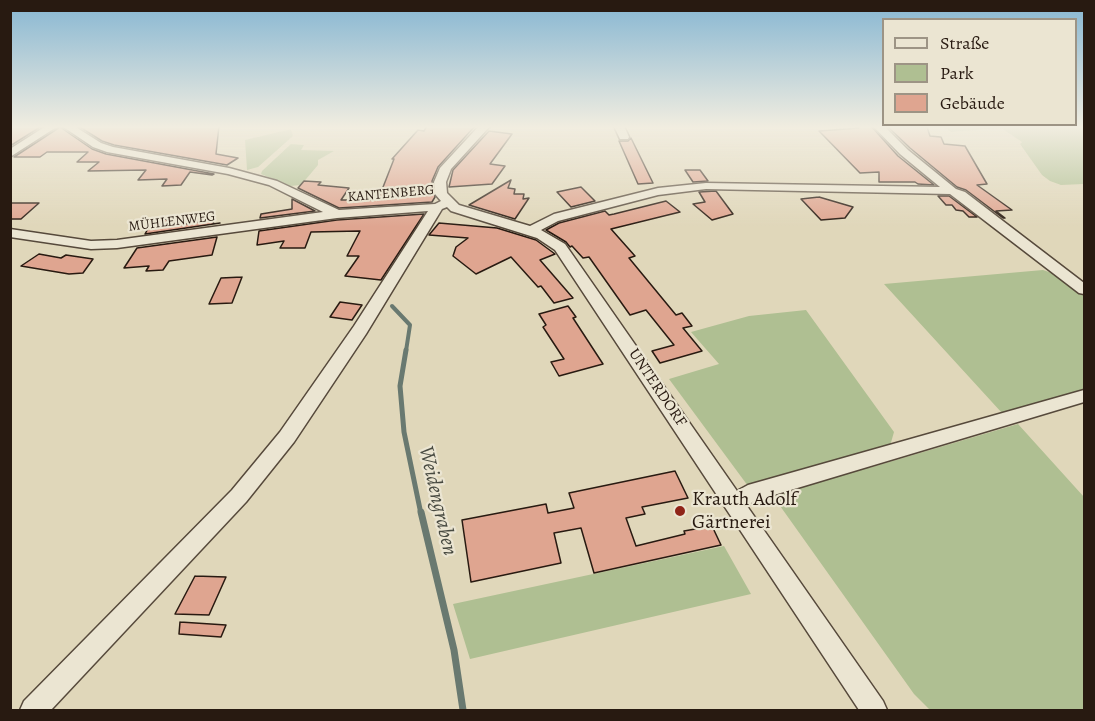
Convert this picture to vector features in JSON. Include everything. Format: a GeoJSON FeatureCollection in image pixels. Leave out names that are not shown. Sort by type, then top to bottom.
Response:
{"type":"FeatureCollection","features":[{"type":"Feature","properties":{"kind":"street","name":"KANTENBERG"},"geometry":{"type":"LineString","coordinates":[[161,160],[261,179],[337,214],[442,205]]}},
{"type":"Feature","properties":{"kind":"street"},"geometry":{"type":"LineString","coordinates":[[33,711],[239,496],[286,437],[442,205],[440,182],[446,168],[454,160]]}},
{"type":"Feature","properties":{"kind":"street"},"geometry":{"type":"LineString","coordinates":[[913,160],[1084,290]]}},
{"type":"Feature","properties":{"kind":"street"},"geometry":{"type":"LineString","coordinates":[[531,231],[554,218],[658,192],[706,186],[952,191]]}},
{"type":"Feature","properties":{"kind":"street","name":"UNTERDORF"},"geometry":{"type":"LineString","coordinates":[[442,205],[531,231],[560,247],[874,711]]}},
{"type":"Feature","properties":{"kind":"street","name":"MÜHLENWEG"},"geometry":{"type":"LineString","coordinates":[[10,233],[91,244],[117,244],[337,214]]}},
{"type":"Feature","properties":{"kind":"street"},"geometry":{"type":"LineString","coordinates":[[734,504],[748,494],[1084,396]]}},
{"type":"Feature","properties":{"kind":"green space"},"geometry":{"type":"Polygon","coordinates":[[[246,160],[266,160],[258,167],[247,170],[246,160]]]}},
{"type":"Feature","properties":{"kind":"green space"},"geometry":{"type":"Polygon","coordinates":[[[274,160],[319,160],[318,165],[301,185],[290,186],[261,174],[274,160]]]}},
{"type":"Feature","properties":{"kind":"green space"},"geometry":{"type":"Polygon","coordinates":[[[1031,160],[1084,160],[1084,184],[1061,185],[1042,175],[1031,160]]]}},
{"type":"Feature","properties":{"kind":"green space"},"geometry":{"type":"Polygon","coordinates":[[[1043,270],[1064,277],[1084,293],[1084,390],[1002,413],[884,284],[1043,270]]]}},
{"type":"Feature","properties":{"kind":"green space"},"geometry":{"type":"Polygon","coordinates":[[[806,310],[894,432],[890,446],[857,456],[869,468],[1018,424],[1084,497],[1084,710],[930,710],[914,694],[763,482],[748,486],[669,379],[719,364],[691,332],[749,316],[806,310]]]}},
{"type":"Feature","properties":{"kind":"green space"},"geometry":{"type":"Polygon","coordinates":[[[724,546],[751,594],[470,659],[453,604],[724,546]]]}},
{"type":"Feature","properties":{"kind":"building"},"geometry":{"type":"Polygon","coordinates":[[[80,160],[136,160],[214,174],[190,172],[181,185],[162,186],[167,179],[138,180],[146,170],[88,171],[99,162],[77,162],[80,160]]]}},
{"type":"Feature","properties":{"kind":"building"},"geometry":{"type":"Polygon","coordinates":[[[197,160],[235,160],[227,165],[197,160]]]}},
{"type":"Feature","properties":{"kind":"building"},"geometry":{"type":"Polygon","coordinates":[[[394,160],[445,160],[438,167],[432,181],[435,197],[432,202],[339,208],[298,188],[304,181],[321,182],[318,185],[349,188],[341,200],[378,200],[394,160]]]}},
{"type":"Feature","properties":{"kind":"building"},"geometry":{"type":"Polygon","coordinates":[[[463,160],[493,160],[490,164],[505,166],[492,184],[449,187],[453,170],[463,160]]]}},
{"type":"Feature","properties":{"kind":"building"},"geometry":{"type":"Polygon","coordinates":[[[627,160],[642,160],[653,183],[638,184],[627,160]]]}},
{"type":"Feature","properties":{"kind":"building"},"geometry":{"type":"Polygon","coordinates":[[[847,160],[903,160],[934,185],[915,182],[879,182],[879,172],[860,173],[847,160]]]}},
{"type":"Feature","properties":{"kind":"building"},"geometry":{"type":"Polygon","coordinates":[[[924,160],[973,160],[987,184],[977,185],[1012,210],[996,211],[1005,218],[1003,218],[966,190],[957,187],[924,160]]]}},
{"type":"Feature","properties":{"kind":"building"},"geometry":{"type":"Polygon","coordinates":[[[685,170],[700,170],[708,181],[693,182],[685,170]]]}},
{"type":"Feature","properties":{"kind":"building"},"geometry":{"type":"Polygon","coordinates":[[[511,180],[508,188],[515,189],[514,194],[524,194],[523,199],[529,198],[515,219],[469,205],[511,180]]]}},
{"type":"Feature","properties":{"kind":"building"},"geometry":{"type":"Polygon","coordinates":[[[581,187],[595,201],[571,207],[557,192],[581,187]]]}},
{"type":"Feature","properties":{"kind":"building"},"geometry":{"type":"Polygon","coordinates":[[[716,191],[733,214],[712,220],[693,204],[705,202],[699,192],[716,191]]]}},
{"type":"Feature","properties":{"kind":"building"},"geometry":{"type":"Polygon","coordinates":[[[938,196],[949,196],[977,217],[969,217],[952,205],[946,205],[938,196]]]}},
{"type":"Feature","properties":{"kind":"building"},"geometry":{"type":"Polygon","coordinates":[[[819,197],[853,207],[845,218],[821,220],[801,199],[819,197]]]}},
{"type":"Feature","properties":{"kind":"building"},"geometry":{"type":"Polygon","coordinates":[[[292,199],[315,211],[260,218],[261,214],[292,209],[292,199]]]}},
{"type":"Feature","properties":{"kind":"building"},"geometry":{"type":"Polygon","coordinates":[[[666,201],[680,212],[611,229],[635,256],[629,258],[676,315],[682,313],[692,326],[683,328],[702,351],[660,363],[652,351],[674,345],[646,310],[630,315],[589,257],[583,258],[572,246],[570,247],[546,230],[559,223],[605,211],[609,215],[666,201]]]}},
{"type":"Feature","properties":{"kind":"building"},"geometry":{"type":"Polygon","coordinates":[[[10,203],[39,203],[21,219],[10,219],[10,203]]]}},
{"type":"Feature","properties":{"kind":"building"},"geometry":{"type":"Polygon","coordinates":[[[424,214],[381,280],[345,276],[359,256],[347,256],[360,231],[311,232],[305,248],[280,248],[284,241],[257,245],[259,231],[337,220],[424,214]]]}},
{"type":"Feature","properties":{"kind":"building"},"geometry":{"type":"Polygon","coordinates":[[[168,219],[164,227],[214,220],[213,224],[220,223],[145,234],[153,220],[168,219]]]}},
{"type":"Feature","properties":{"kind":"building"},"geometry":{"type":"Polygon","coordinates":[[[439,223],[497,228],[536,240],[555,254],[540,260],[573,298],[554,303],[541,286],[538,287],[511,257],[476,274],[453,256],[456,247],[468,238],[429,235],[439,223]]]}},
{"type":"Feature","properties":{"kind":"building"},"geometry":{"type":"Polygon","coordinates":[[[217,237],[212,255],[169,261],[163,270],[146,271],[149,266],[124,268],[137,248],[217,237]]]}},
{"type":"Feature","properties":{"kind":"building"},"geometry":{"type":"Polygon","coordinates":[[[39,254],[61,258],[66,255],[93,259],[83,273],[69,274],[21,266],[39,254]]]}},
{"type":"Feature","properties":{"kind":"building"},"geometry":{"type":"Polygon","coordinates":[[[242,277],[232,303],[209,304],[221,278],[242,277]]]}},
{"type":"Feature","properties":{"kind":"building"},"geometry":{"type":"Polygon","coordinates":[[[340,302],[362,305],[352,320],[330,317],[340,302]]]}},
{"type":"Feature","properties":{"kind":"building"},"geometry":{"type":"Polygon","coordinates":[[[568,306],[576,317],[573,318],[603,364],[559,376],[551,362],[564,359],[543,327],[546,325],[539,314],[568,306]]]}},
{"type":"Feature","properties":{"kind":"building"},"geometry":{"type":"Polygon","coordinates":[[[675,471],[688,498],[642,507],[645,514],[626,518],[636,546],[685,534],[684,531],[712,526],[721,545],[594,573],[581,528],[554,533],[561,563],[471,582],[462,520],[546,504],[548,513],[574,508],[569,493],[675,471]]]}},
{"type":"Feature","properties":{"kind":"building"},"geometry":{"type":"Polygon","coordinates":[[[195,576],[226,577],[209,615],[175,614],[195,576]]]}},
{"type":"Feature","properties":{"kind":"building"},"geometry":{"type":"Polygon","coordinates":[[[180,622],[226,625],[221,637],[179,634],[180,622]]]}},
{"type":"Feature","properties":{"kind":"waterway","name":"Weidengraben"},"geometry":{"type":"LineString","coordinates":[[392,306],[410,325],[406,351]]}},
{"type":"Feature","properties":{"kind":"waterway","name":"Weidengraben"},"geometry":{"type":"LineString","coordinates":[[406,350],[400,386],[404,432],[421,514]]}},
{"type":"Feature","properties":{"kind":"waterway","name":"Weidengraben"},"geometry":{"type":"LineString","coordinates":[[421,512],[454,650],[463,710]]}},
{"type":"Feature","properties":{"kind":"place","name":"Krauth Adolf Gärtnerei"},"geometry":{"type":"Point","coordinates":[680,511]}}]}
